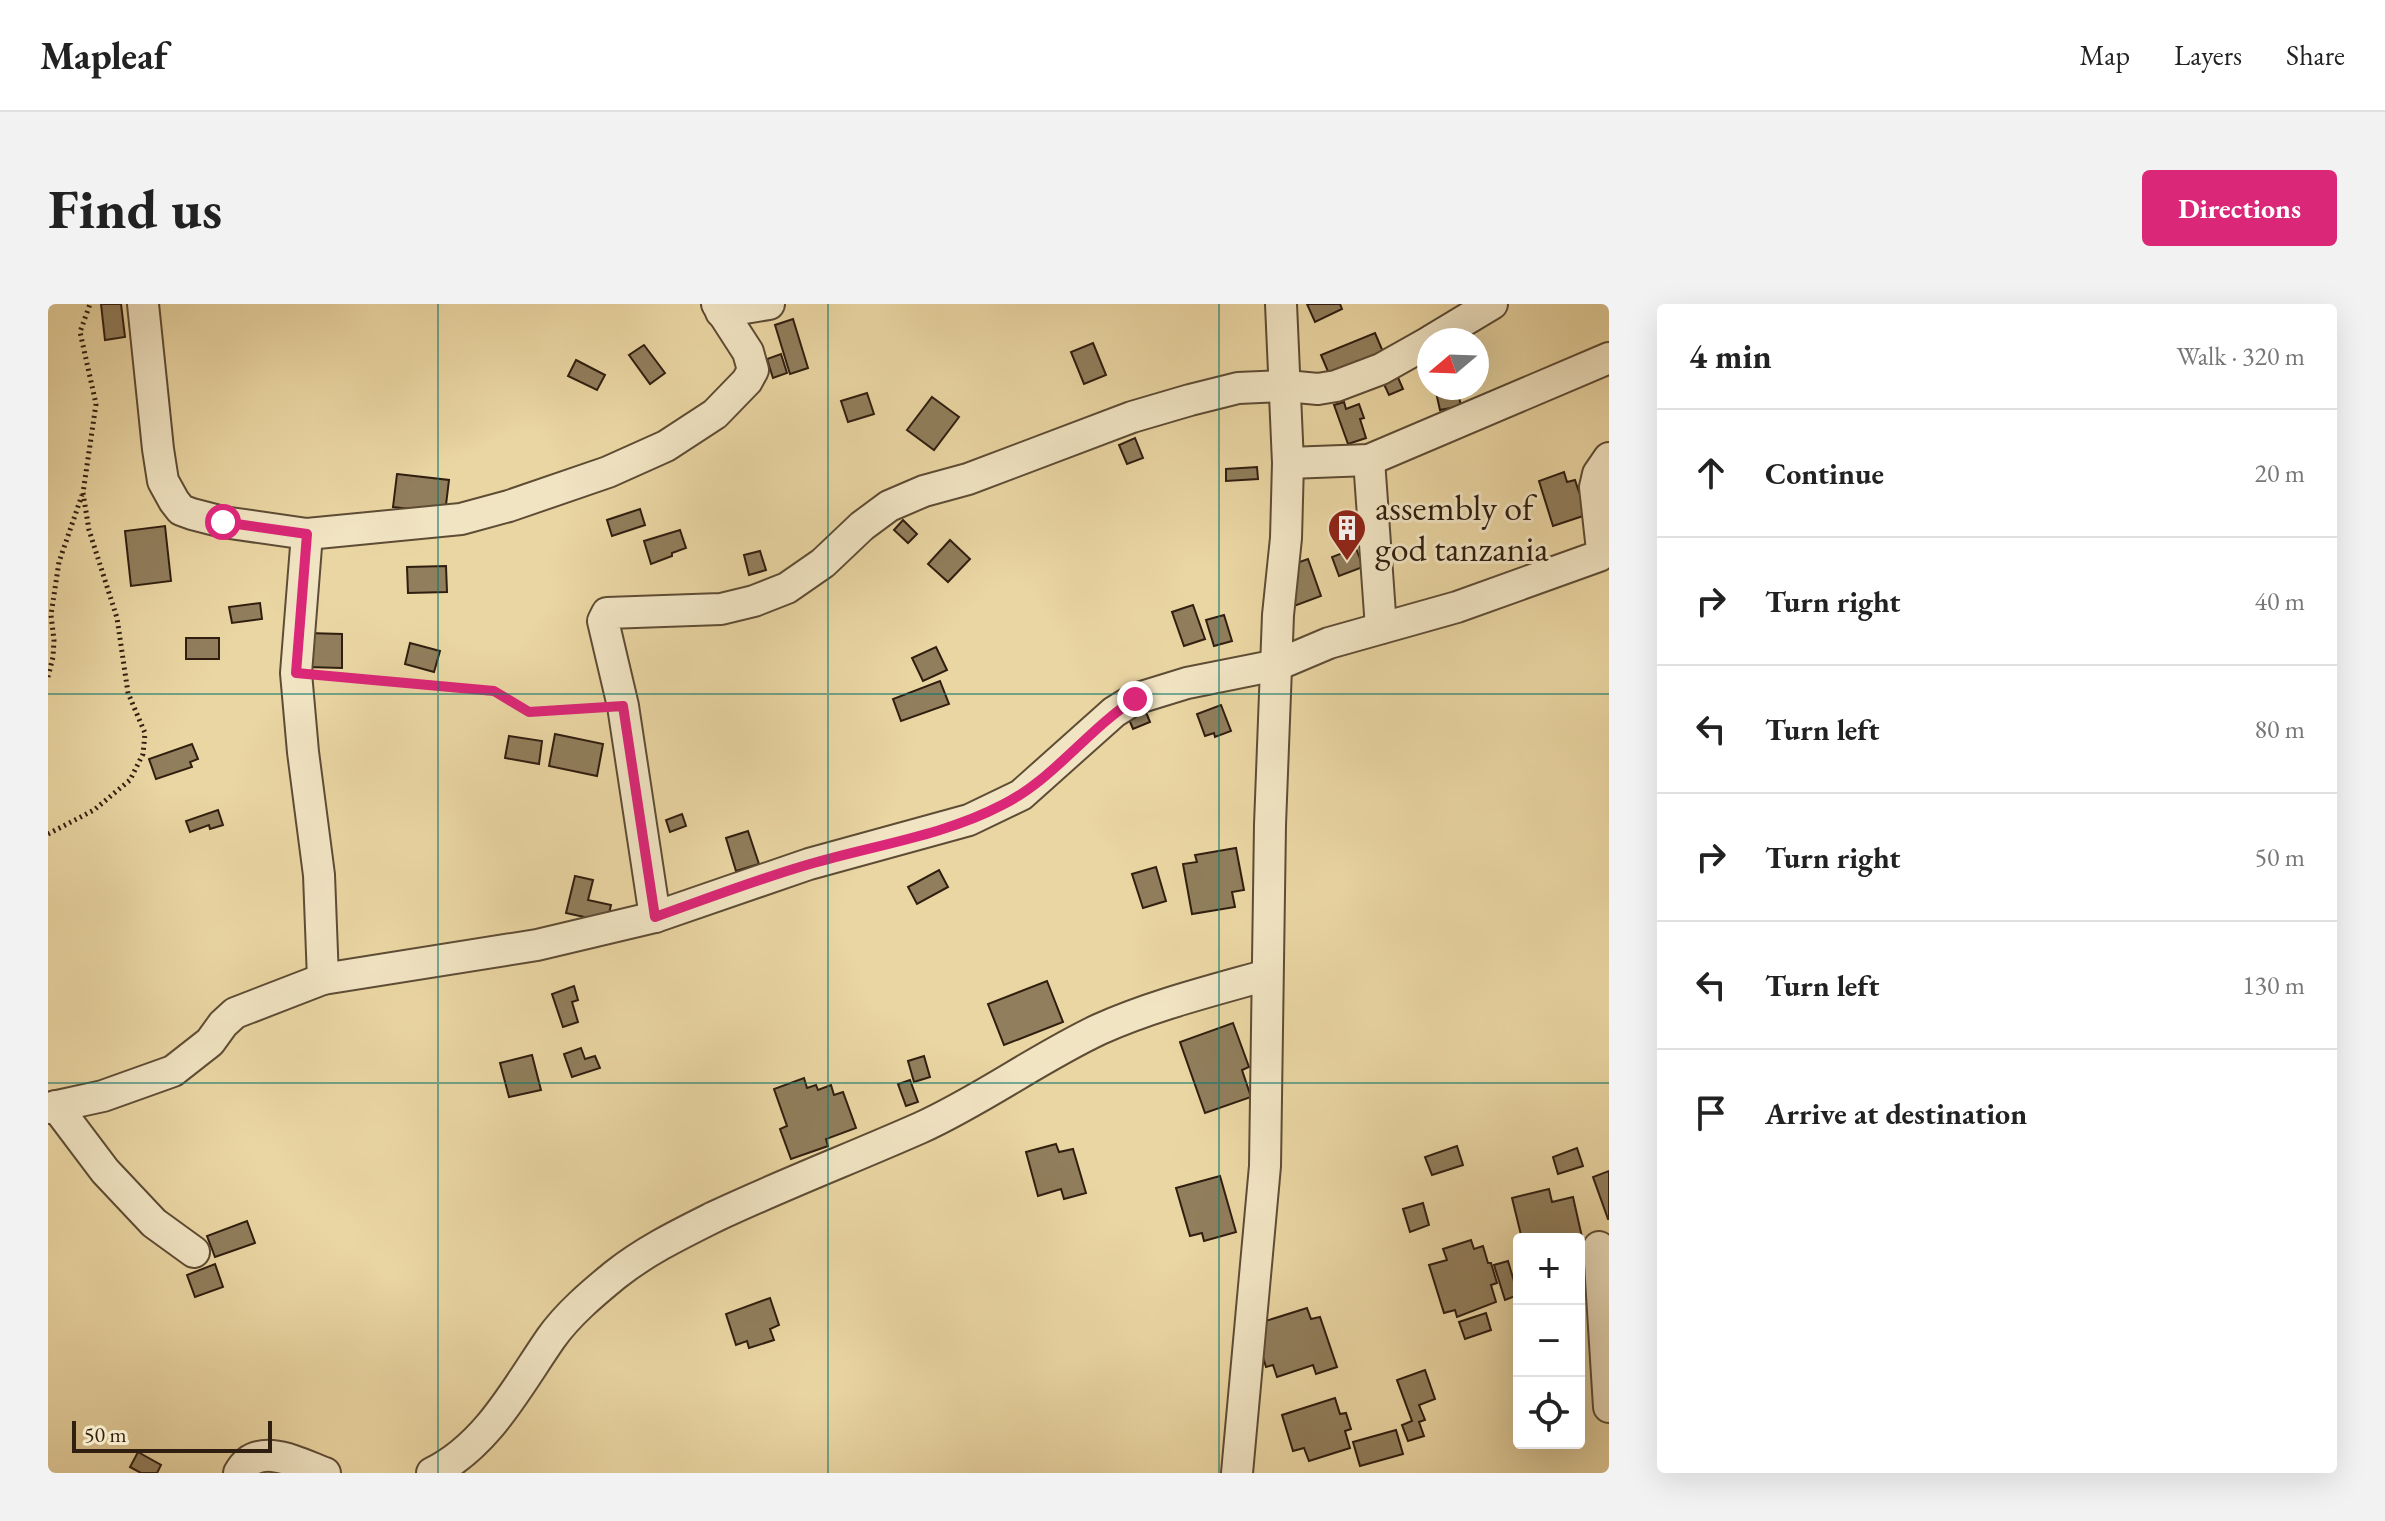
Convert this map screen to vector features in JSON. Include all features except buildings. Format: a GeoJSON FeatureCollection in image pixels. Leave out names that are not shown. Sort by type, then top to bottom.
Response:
{"type":"FeatureCollection","features":[{"type":"Feature","properties":{"kind":"street"},"geometry":{"type":"LineString","coordinates":[[143,304],[163,481],[174,501],[181,510],[223,522],[307,534],[461,519],[608,472],[666,446],[715,414],[751,376],[752,363],[748,352],[719,308],[769,304]]}},
{"type":"Feature","properties":{"kind":"street"},"geometry":{"type":"LineString","coordinates":[[1237,1473],[1265,1166],[1270,825],[1288,463],[1281,304]]}},
{"type":"Feature","properties":{"kind":"street"},"geometry":{"type":"LineString","coordinates":[[1452,328],[1492,304]]}},
{"type":"Feature","properties":{"kind":"street"},"geometry":{"type":"LineString","coordinates":[[655,917],[623,706],[603,621],[610,611],[721,609],[754,601],[787,588],[823,563],[862,526],[889,506],[924,491],[968,479],[1132,417],[1190,400],[1238,388],[1286,386],[1318,389],[1351,382],[1417,348]]}},
{"type":"Feature","properties":{"kind":"street"},"geometry":{"type":"LineString","coordinates":[[1288,463],[1369,460],[1609,358]]}},
{"type":"Feature","properties":{"kind":"street"},"geometry":{"type":"LineString","coordinates":[[194,1252],[154,1223],[105,1171],[52,1107],[103,1096],[173,1071],[210,1042],[235,1013],[323,979],[537,945],[655,917],[809,864],[969,820],[1021,795],[1114,712],[1135,699],[1187,683],[1277,665],[1329,643],[1457,607],[1599,556],[1602,550],[1595,487],[1598,474],[1609,458]]}},
{"type":"Feature","properties":{"kind":"street"},"geometry":{"type":"LineString","coordinates":[[1369,460],[1381,628]]}},
{"type":"Feature","properties":{"kind":"street"},"geometry":{"type":"LineString","coordinates":[[307,534],[296,673],[319,875],[323,979]]}},
{"type":"Feature","properties":{"kind":"street"},"geometry":{"type":"LineString","coordinates":[[432,1473],[466,1450],[508,1404],[553,1336],[582,1303],[617,1274],[670,1238],[774,1188],[932,1122],[1045,1057],[1101,1029],[1153,1008],[1267,975]]}},
{"type":"Feature","properties":{"kind":"street"},"geometry":{"type":"LineString","coordinates":[[1599,1247],[1609,1407]]}},
{"type":"Feature","properties":{"kind":"street"},"geometry":{"type":"LineString","coordinates":[[239,1473],[248,1461],[266,1454],[325,1473]]}},
{"type":"Feature","properties":{"kind":"path"},"geometry":{"type":"LineString","coordinates":[[48,677],[54,640],[51,615],[59,562],[83,493],[96,404],[80,332],[90,304]]}},
{"type":"Feature","properties":{"kind":"path"},"geometry":{"type":"LineString","coordinates":[[48,834],[94,810],[118,792],[136,771],[144,744],[145,733],[128,693],[117,618],[89,530],[83,493]]}},
{"type":"Feature","properties":{"kind":"path"},"geometry":{"type":"LineString","coordinates":[[296,673],[494,691],[529,712],[623,706]]}},
{"type":"Feature","properties":{"kind":"place","name":"assembly of god tanzania"},"geometry":{"type":"Point","coordinates":[1347,562]}},
{"type":"Feature","properties":{"kind":"route"},"geometry":{"type":"LineString","coordinates":[[223,522],[307,534],[296,673],[494,691],[529,712],[623,706],[655,917],[809,864],[948,827],[1001,806],[1021,795],[1114,712],[1135,699]]}}]}
